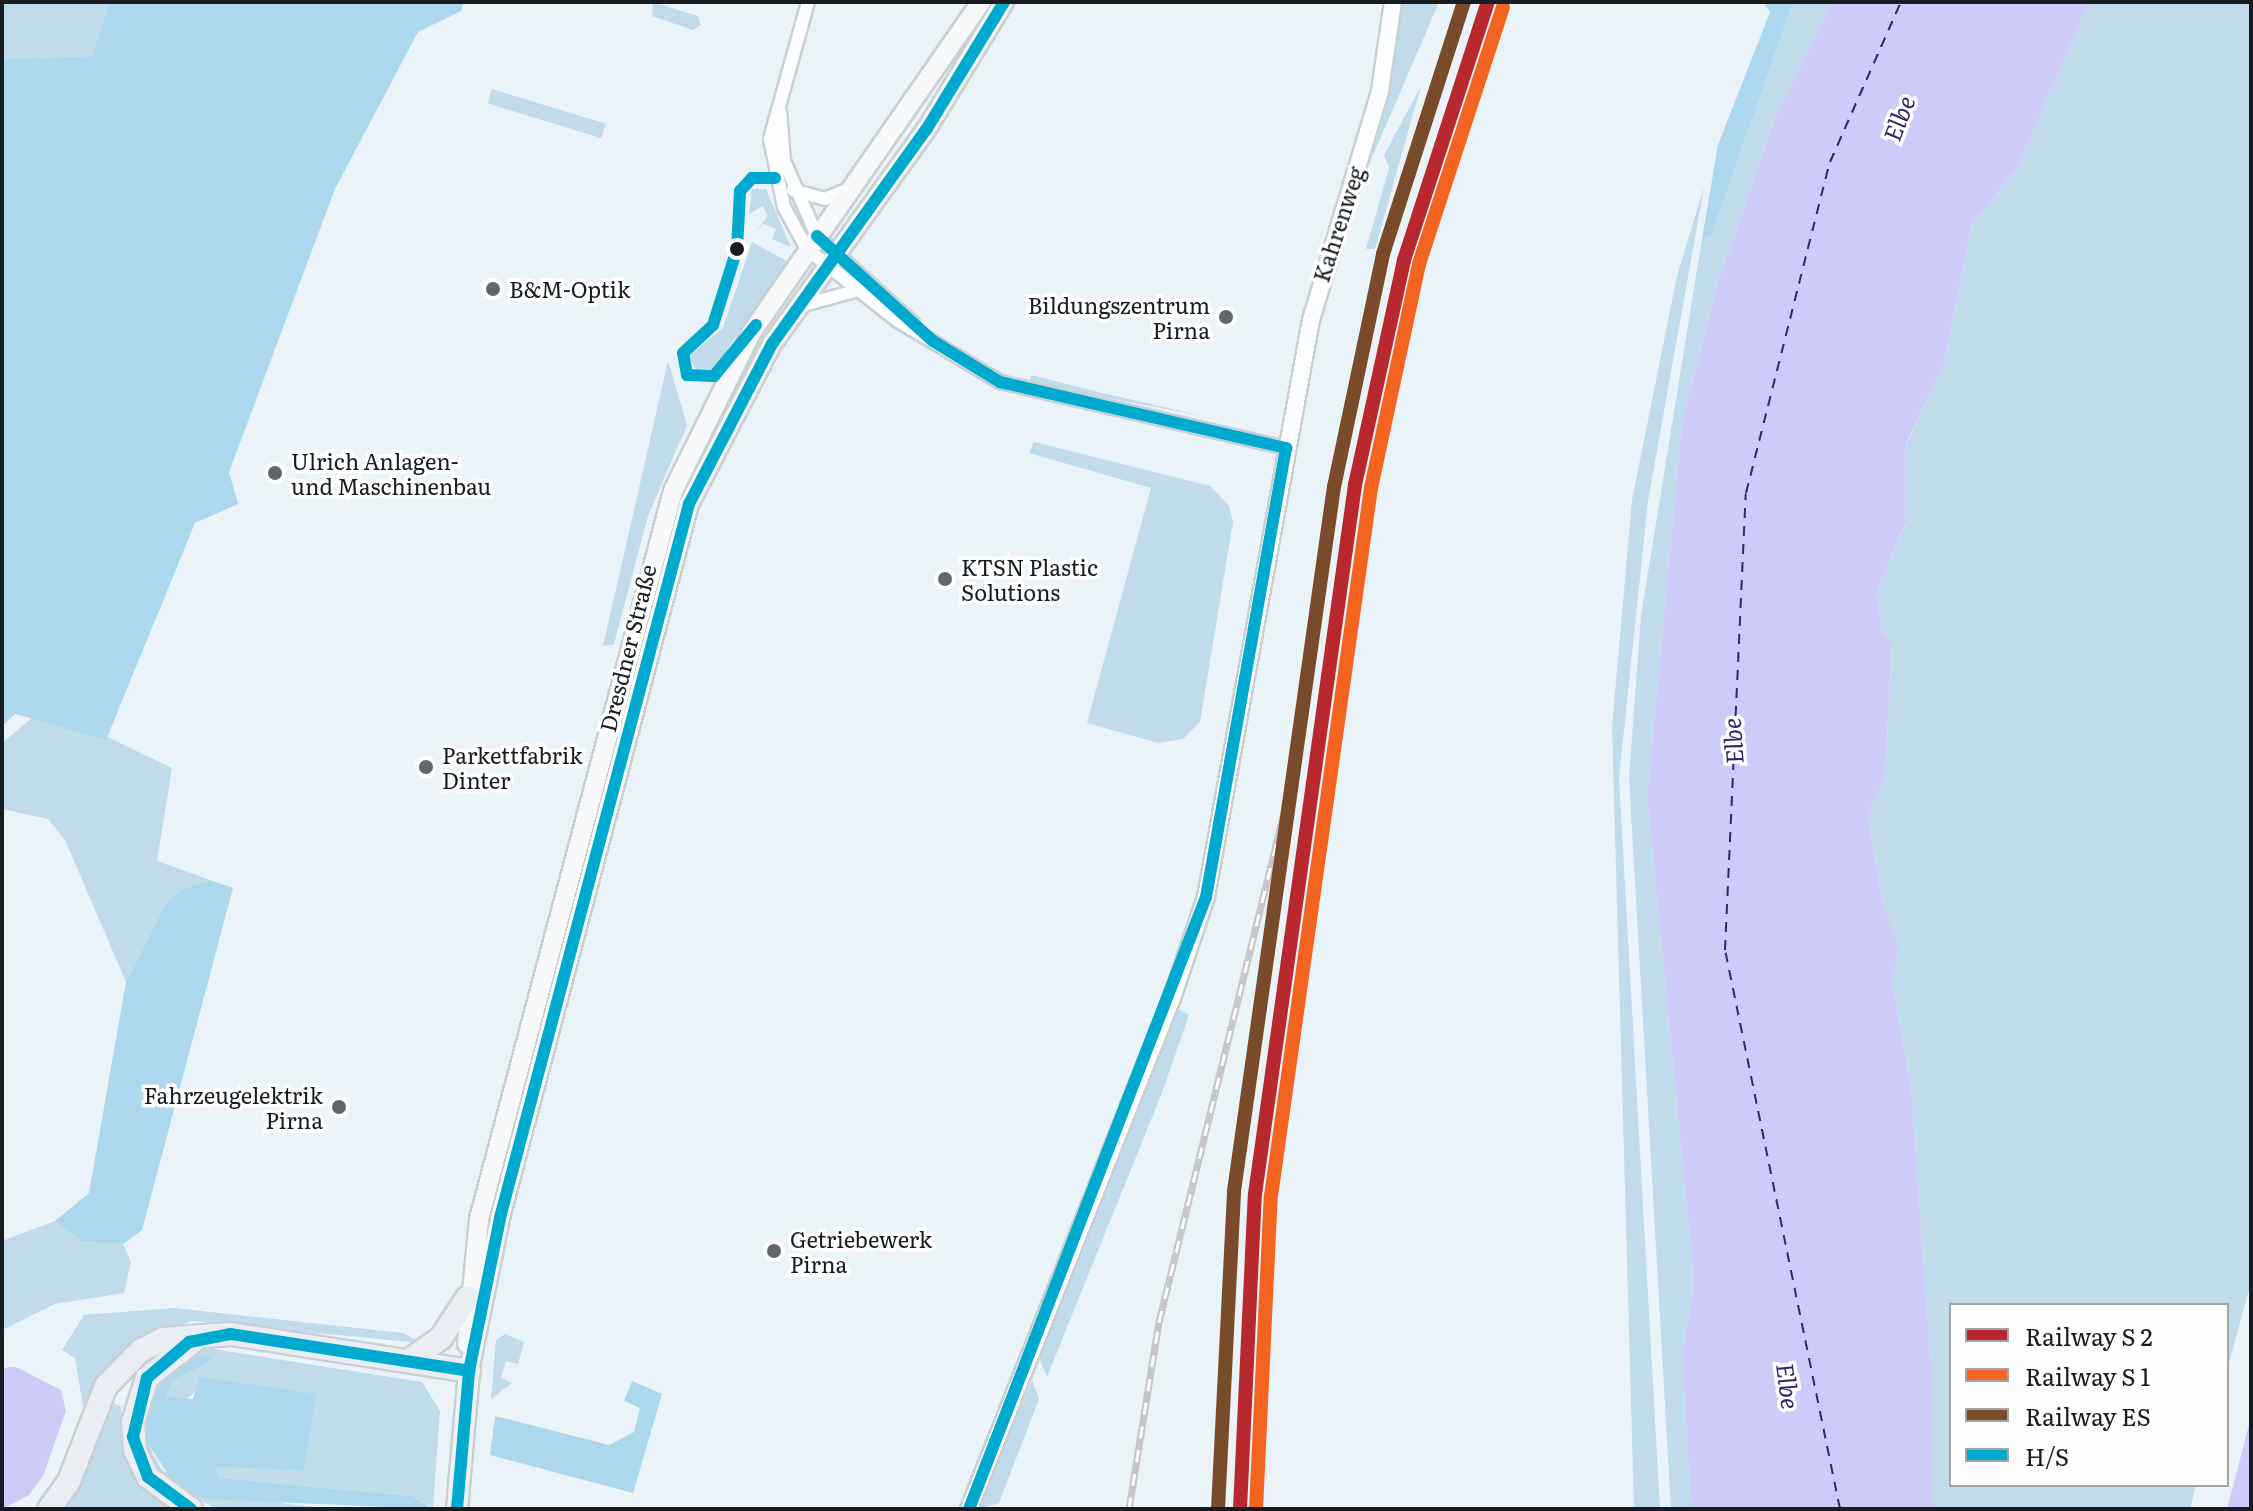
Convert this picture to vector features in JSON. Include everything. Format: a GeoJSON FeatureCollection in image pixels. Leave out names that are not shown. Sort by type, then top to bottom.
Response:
{"type":"FeatureCollection","features":[{"type":"Feature","properties":{"kind":"highway"},"geometry":{"type":"LineString","coordinates":[[408,1361],[441,1338],[472,1304]]}},
{"type":"Feature","properties":{"kind":"highway"},"geometry":{"type":"LineString","coordinates":[[191,1509],[159,1489],[139,1462],[134,1412],[161,1362],[213,1334]]}},
{"type":"Feature","properties":{"kind":"highway"},"geometry":{"type":"LineString","coordinates":[[49,1509],[69,1481],[97,1403],[126,1362],[164,1339],[213,1334],[469,1371]]}},
{"type":"Feature","properties":{"kind":"main road","name":"Dresdner Straße"},"geometry":{"type":"LineString","coordinates":[[457,1509],[479,1219],[520,1084],[646,571],[723,380],[812,242],[981,2]]}},
{"type":"Feature","properties":{"kind":"main road","name":"Dresdner Straße"},"geometry":{"type":"LineString","coordinates":[[472,1304],[667,568],[727,418],[797,307],[926,130],[1004,2]]}},
{"type":"Feature","properties":{"kind":"street"},"geometry":{"type":"LineString","coordinates":[[808,2],[781,85],[770,139],[775,178],[812,242],[933,341]]}},
{"type":"Feature","properties":{"kind":"street","name":"Kahrenweg"},"geometry":{"type":"LineString","coordinates":[[969,1509],[1206,897],[1286,448],[1320,279],[1380,91],[1393,2]]}},
{"type":"Feature","properties":{"kind":"street"},"geometry":{"type":"LineString","coordinates":[[781,85],[781,140],[793,190],[812,242]]}},
{"type":"Feature","properties":{"kind":"street"},"geometry":{"type":"LineString","coordinates":[[793,190],[825,199],[851,188]]}},
{"type":"Feature","properties":{"kind":"street"},"geometry":{"type":"LineString","coordinates":[[832,260],[855,291],[1000,382],[1286,448]]}},
{"type":"Feature","properties":{"kind":"street"},"geometry":{"type":"LineString","coordinates":[[797,307],[855,291]]}},
{"type":"Feature","properties":{"kind":"shaded area"},"geometry":{"type":"Polygon","coordinates":[[[2,2],[109,2],[92,56],[2,59],[2,2]]]}},
{"type":"Feature","properties":{"kind":"shaded area"},"geometry":{"type":"Polygon","coordinates":[[[109,2],[464,2],[461,11],[418,32],[335,189],[229,472],[238,504],[195,523],[106,740],[15,714],[2,726],[2,59],[92,56],[109,2]]]}},
{"type":"Feature","properties":{"kind":"shaded area"},"geometry":{"type":"Polygon","coordinates":[[[653,2],[698,16],[701,25],[693,30],[652,16],[653,2]]]}},
{"type":"Feature","properties":{"kind":"shaded area"},"geometry":{"type":"Polygon","coordinates":[[[1403,2],[1439,2],[1368,167],[1386,108],[1403,2]]]}},
{"type":"Feature","properties":{"kind":"shaded area"},"geometry":{"type":"Polygon","coordinates":[[[1763,2],[1793,2],[1711,237],[1702,239],[1718,145],[1770,12],[1763,2]]]}},
{"type":"Feature","properties":{"kind":"shaded area"},"geometry":{"type":"Polygon","coordinates":[[[1793,2],[1832,2],[1774,120],[1716,288],[1682,420],[1647,797],[1694,1283],[1682,1354],[1691,1509],[1671,1509],[1629,777],[1641,616],[1702,239],[1711,237],[1793,2]]]}},
{"type":"Feature","properties":{"kind":"shaded area"},"geometry":{"type":"Polygon","coordinates":[[[2089,2],[2251,2],[2251,1282],[2229,1364],[2229,1303],[1949,1303],[1949,1487],[2196,1487],[2190,1509],[1931,1509],[1931,1363],[1911,1085],[1892,980],[1898,945],[1883,905],[1868,815],[1885,777],[1892,645],[1882,631],[1877,592],[1906,523],[1905,447],[1944,364],[1972,225],[2019,165],[2089,2]]]}},
{"type":"Feature","properties":{"kind":"shaded area"},"geometry":{"type":"Polygon","coordinates":[[[1421,86],[1375,249],[1366,249],[1389,168],[1384,155],[1421,86]]]}},
{"type":"Feature","properties":{"kind":"shaded area"},"geometry":{"type":"Polygon","coordinates":[[[492,89],[606,124],[601,138],[488,103],[492,89]]]}},
{"type":"Feature","properties":{"kind":"shaded area"},"geometry":{"type":"Polygon","coordinates":[[[1704,187],[1648,501],[1619,778],[1660,1509],[1634,1509],[1612,727],[1632,500],[1677,276],[1704,187]]]}},
{"type":"Feature","properties":{"kind":"shaded area"},"geometry":{"type":"Polygon","coordinates":[[[752,189],[766,189],[791,247],[772,239],[776,229],[763,224],[755,232],[768,216],[763,206],[749,214],[752,189]]]}},
{"type":"Feature","properties":{"kind":"shaded area"},"geometry":{"type":"Polygon","coordinates":[[[752,242],[787,261],[714,369],[696,369],[688,357],[723,328],[752,242]]]}},
{"type":"Feature","properties":{"kind":"shaded area"},"geometry":{"type":"Polygon","coordinates":[[[668,361],[687,425],[648,516],[614,644],[603,646],[668,361]]]}},
{"type":"Feature","properties":{"kind":"shaded area"},"geometry":{"type":"Polygon","coordinates":[[[1031,375],[1098,392],[1203,416],[1029,382],[1031,375]]]}},
{"type":"Feature","properties":{"kind":"shaded area"},"geometry":{"type":"Polygon","coordinates":[[[1034,442],[1210,486],[1229,506],[1233,522],[1200,722],[1183,739],[1158,743],[1087,723],[1151,488],[1029,453],[1034,442]]]}},
{"type":"Feature","properties":{"kind":"shaded area"},"geometry":{"type":"Polygon","coordinates":[[[32,718],[93,730],[172,768],[157,861],[210,880],[179,890],[164,906],[126,982],[65,840],[48,819],[2,809],[2,743],[32,718]]]}},
{"type":"Feature","properties":{"kind":"shaded area"},"geometry":{"type":"Polygon","coordinates":[[[210,880],[233,888],[142,1230],[123,1244],[82,1242],[55,1221],[89,1193],[126,982],[164,906],[179,890],[210,880]]]}},
{"type":"Feature","properties":{"kind":"shaded area"},"geometry":{"type":"Polygon","coordinates":[[[1178,1009],[1189,1015],[1161,1095],[1047,1377],[1039,1358],[1178,1009]]]}},
{"type":"Feature","properties":{"kind":"shaded area"},"geometry":{"type":"Polygon","coordinates":[[[55,1221],[82,1242],[123,1244],[131,1262],[124,1293],[55,1304],[2,1330],[2,1241],[55,1221]]]}},
{"type":"Feature","properties":{"kind":"shaded area"},"geometry":{"type":"Polygon","coordinates":[[[174,1308],[403,1333],[421,1343],[192,1321],[150,1335],[95,1388],[84,1412],[75,1358],[62,1350],[84,1315],[174,1308]]]}},
{"type":"Feature","properties":{"kind":"shaded area"},"geometry":{"type":"Polygon","coordinates":[[[505,1334],[524,1342],[518,1364],[506,1361],[501,1378],[512,1383],[491,1399],[496,1340],[505,1334]]]}},
{"type":"Feature","properties":{"kind":"shaded area"},"geometry":{"type":"Polygon","coordinates":[[[207,1348],[422,1382],[440,1411],[433,1508],[413,1496],[220,1478],[216,1467],[304,1471],[195,1392],[185,1401],[166,1397],[172,1381],[209,1363],[182,1360],[145,1418],[148,1444],[162,1471],[285,1504],[337,1509],[213,1507],[159,1478],[141,1441],[148,1390],[192,1350],[207,1348]]]}},
{"type":"Feature","properties":{"kind":"shaded area"},"geometry":{"type":"Polygon","coordinates":[[[212,1354],[209,1363],[172,1381],[166,1397],[193,1399],[200,1377],[316,1394],[304,1471],[216,1467],[220,1478],[413,1496],[433,1509],[205,1499],[174,1483],[148,1444],[145,1418],[164,1376],[182,1360],[212,1354]]]}},
{"type":"Feature","properties":{"kind":"shaded area"},"geometry":{"type":"Polygon","coordinates":[[[1032,1380],[1039,1399],[999,1503],[979,1509],[1032,1380]]]}},
{"type":"Feature","properties":{"kind":"shaded area"},"geometry":{"type":"Polygon","coordinates":[[[632,1381],[662,1394],[633,1493],[490,1455],[495,1416],[609,1445],[634,1432],[640,1408],[624,1401],[632,1381]]]}},
{"type":"Feature","properties":{"kind":"shaded area"},"geometry":{"type":"Polygon","coordinates":[[[110,1401],[121,1407],[125,1462],[148,1494],[172,1509],[60,1509],[110,1401]]]}},
{"type":"Feature","properties":{"kind":"water","name":"Elbe"},"geometry":{"type":"Polygon","coordinates":[[[1832,2],[2089,2],[2019,165],[1972,225],[1944,364],[1905,446],[1906,522],[1877,592],[1882,631],[1892,644],[1885,777],[1868,815],[1883,905],[1899,945],[1892,980],[1911,1085],[1931,1363],[1931,1509],[1691,1509],[1682,1354],[1694,1283],[1647,797],[1682,420],[1716,288],[1774,120],[1832,2]]]}},
{"type":"Feature","properties":{"kind":"water"},"geometry":{"type":"Polygon","coordinates":[[[16,1367],[61,1390],[66,1411],[43,1476],[29,1495],[2,1509],[2,1368],[16,1367]]]}},
{"type":"Feature","properties":{"kind":"water"},"geometry":{"type":"Polygon","coordinates":[[[2251,1417],[2251,1509],[2227,1509],[2251,1417]]]}},
{"type":"Feature","properties":{"kind":"ferry route"},"geometry":{"type":"LineString","coordinates":[[1840,1509],[1725,950],[1746,493],[1830,162],[1901,2]]}},
{"type":"Feature","properties":{"kind":"railway"},"geometry":{"type":"LineString","coordinates":[[1129,1509],[1159,1322],[1289,792]]}},
{"type":"Feature","properties":{"kind":"transit line","name":"H/S"},"geometry":{"type":"LineString","coordinates":[[457,1509],[469,1371],[501,1214],[689,504],[772,344],[926,130],[1004,2]]}},
{"type":"Feature","properties":{"kind":"transit line"},"geometry":{"type":"LineString","coordinates":[[1240,1509],[1255,1194],[1355,485],[1404,260],[1488,2]]}},
{"type":"Feature","properties":{"kind":"transit line"},"geometry":{"type":"LineString","coordinates":[[1256,1509],[1271,1196],[1371,488],[1419,264],[1503,7]]}},
{"type":"Feature","properties":{"kind":"transit line","name":"H/S"},"geometry":{"type":"LineString","coordinates":[[756,325],[714,376],[687,375],[683,353],[713,325],[737,249],[740,191],[752,178],[775,178]]}},
{"type":"Feature","properties":{"kind":"transit line","name":"H/S"},"geometry":{"type":"LineString","coordinates":[[817,236],[933,341],[1000,382],[1286,448]]}},
{"type":"Feature","properties":{"kind":"transit line","name":"H/S"},"geometry":{"type":"LineString","coordinates":[[969,1509],[1206,897],[1286,448]]}},
{"type":"Feature","properties":{"kind":"transit line","name":"H/S"},"geometry":{"type":"LineString","coordinates":[[191,1509],[148,1477],[133,1437],[147,1378],[189,1342],[231,1334],[469,1371]]}},
{"type":"Feature","properties":{"kind":"rail line","name":"ES"},"geometry":{"type":"LineString","coordinates":[[1218,1509],[1234,1191],[1334,487],[1383,254],[1464,2]]}},
{"type":"Feature","properties":{"kind":"place","name":"B&M-Optik"},"geometry":{"type":"Point","coordinates":[493,289]}},
{"type":"Feature","properties":{"kind":"place","name":"Bildungszentrum Pirna"},"geometry":{"type":"Point","coordinates":[1226,317]}},
{"type":"Feature","properties":{"kind":"place","name":"Ulrich Anlagen- und Maschinenbau"},"geometry":{"type":"Point","coordinates":[275,473]}},
{"type":"Feature","properties":{"kind":"place","name":"KTSN Plastic Solutions"},"geometry":{"type":"Point","coordinates":[945,579]}},
{"type":"Feature","properties":{"kind":"place","name":"Parkettfabrik Dinter"},"geometry":{"type":"Point","coordinates":[426,767]}},
{"type":"Feature","properties":{"kind":"place","name":"Fahrzeugelektrik Pirna"},"geometry":{"type":"Point","coordinates":[339,1107]}},
{"type":"Feature","properties":{"kind":"place","name":"Getriebewerk Pirna"},"geometry":{"type":"Point","coordinates":[774,1251]}}]}
